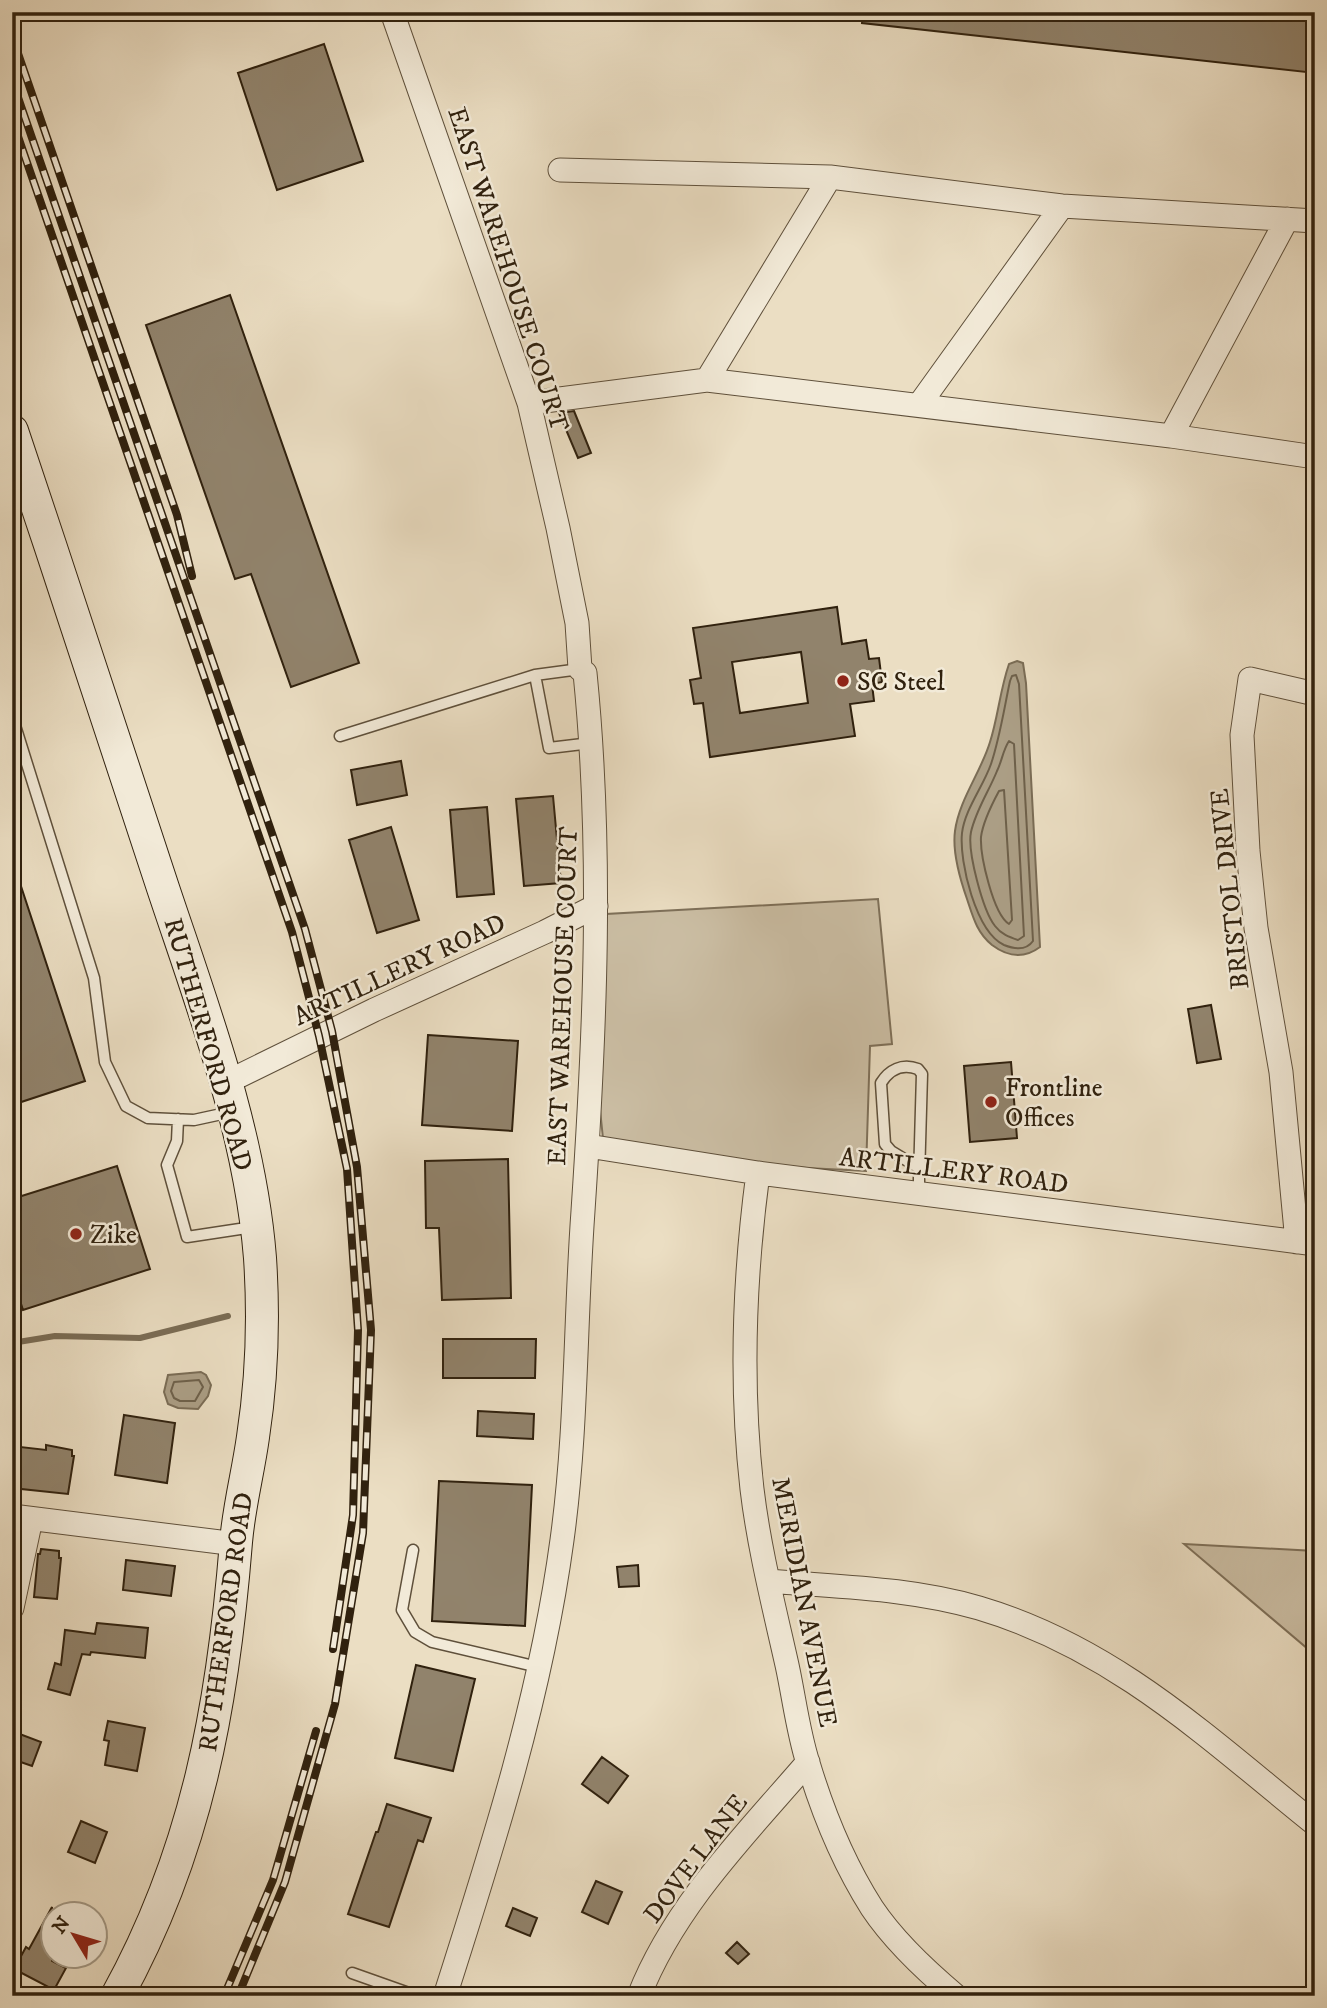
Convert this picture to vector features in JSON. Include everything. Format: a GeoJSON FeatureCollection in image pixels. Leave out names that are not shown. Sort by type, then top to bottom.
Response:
{"type":"FeatureCollection","features":[{"type":"Feature","properties":{"kind":"street","name":"EAST WAREHOUSE COURT"},"geometry":{"type":"LineString","coordinates":[[392,12],[529,402],[577,623],[580,669],[584,673],[591,743],[597,850],[576,1394],[554,1591],[498,1830],[444,1996]]}},
{"type":"Feature","properties":{"kind":"street"},"geometry":{"type":"LineString","coordinates":[[561,170],[830,177],[1062,206],[1315,221]]}},
{"type":"Feature","properties":{"kind":"street"},"geometry":{"type":"LineString","coordinates":[[708,380],[830,177]]}},
{"type":"Feature","properties":{"kind":"street"},"geometry":{"type":"LineString","coordinates":[[919,405],[1062,206]]}},
{"type":"Feature","properties":{"kind":"street"},"geometry":{"type":"LineString","coordinates":[[1171,436],[1287,219]]}},
{"type":"Feature","properties":{"kind":"street"},"geometry":{"type":"LineString","coordinates":[[529,402],[708,380],[1171,436],[1315,457]]}},
{"type":"Feature","properties":{"kind":"street","name":"RUTHERFORD ROAD"},"geometry":{"type":"LineString","coordinates":[[12,430],[195,984],[242,1138],[256,1227],[262,1302],[259,1395],[240,1505],[234,1579],[213,1730],[198,1796],[179,1859],[156,1917],[117,1996]]}},
{"type":"Feature","properties":{"kind":"street","name":"BRISTOL DRIVE"},"geometry":{"type":"LineString","coordinates":[[1306,1243],[1256,928],[1248,852],[1242,736],[1250,679],[1315,694]]}},
{"type":"Feature","properties":{"kind":"street","name":"ARTILLERY ROAD"},"geometry":{"type":"LineString","coordinates":[[229,1097],[374,1010],[596,906]]}},
{"type":"Feature","properties":{"kind":"street","name":"ARTILLERY ROAD"},"geometry":{"type":"LineString","coordinates":[[587,1146],[758,1173],[1306,1243]]}},
{"type":"Feature","properties":{"kind":"street","name":"MERIDIAN AVENUE"},"geometry":{"type":"LineString","coordinates":[[758,1173],[749,1238],[746,1295],[745,1396],[752,1491],[808,1762],[841,1849],[873,1909],[929,1973],[956,1996]]}},
{"type":"Feature","properties":{"kind":"street"},"geometry":{"type":"LineString","coordinates":[[12,1608],[21,1517],[236,1544]]}},
{"type":"Feature","properties":{"kind":"street"},"geometry":{"type":"LineString","coordinates":[[769,1581],[895,1591],[938,1598],[1009,1618],[1063,1640],[1144,1687],[1315,1824]]}},
{"type":"Feature","properties":{"kind":"street","name":"DOVE LANE"},"geometry":{"type":"LineString","coordinates":[[639,1996],[657,1956],[680,1919],[727,1856],[808,1762]]}},
{"type":"Feature","properties":{"kind":"lane"},"geometry":{"type":"LineString","coordinates":[[340,736],[535,675],[580,669]]}},
{"type":"Feature","properties":{"kind":"lane"},"geometry":{"type":"LineString","coordinates":[[535,675],[549,748],[591,743]]}},
{"type":"Feature","properties":{"kind":"lane"},"geometry":{"type":"LineString","coordinates":[[12,716],[94,978],[105,1062],[126,1106],[148,1118],[194,1120],[229,1097]]}},
{"type":"Feature","properties":{"kind":"lane"},"geometry":{"type":"LineString","coordinates":[[919,1168],[891,1151],[885,1144],[881,1083],[891,1071],[902,1066],[911,1066],[922,1074],[919,1194]]}},
{"type":"Feature","properties":{"kind":"lane"},"geometry":{"type":"LineString","coordinates":[[178,1119],[177,1141],[167,1165],[187,1237],[256,1227]]}},
{"type":"Feature","properties":{"kind":"lane"},"geometry":{"type":"LineString","coordinates":[[413,1550],[402,1610],[415,1632],[432,1642],[538,1667]]}},
{"type":"Feature","properties":{"kind":"lane"},"geometry":{"type":"LineString","coordinates":[[352,1973],[395,1992],[417,1996]]}},
{"type":"Feature","properties":{"kind":"shaded area"},"geometry":{"type":"Polygon","coordinates":[[[878,899],[892,1044],[870,1046],[866,1171],[605,1158],[598,1090],[606,914],[878,899]]]}},
{"type":"Feature","properties":{"kind":"shaded area"},"geometry":{"type":"Polygon","coordinates":[[[1184,1544],[1315,1551],[1315,1655],[1184,1544]]]}},
{"type":"Feature","properties":{"kind":"water"},"geometry":{"type":"Polygon","coordinates":[[[1017,661],[1023,663],[1026,683],[1040,947],[1022,955],[1004,952],[992,945],[979,930],[959,874],[954,839],[965,797],[990,742],[1009,664],[1017,661]]]}},
{"type":"Feature","properties":{"kind":"water"},"geometry":{"type":"Polygon","coordinates":[[[201,1372],[206,1375],[211,1385],[208,1396],[198,1409],[178,1408],[168,1404],[164,1392],[168,1375],[201,1372]]]}},
{"type":"Feature","properties":{"kind":"building"},"geometry":{"type":"Polygon","coordinates":[[[863,12],[1315,12],[1315,73],[862,23],[863,12]]]}},
{"type":"Feature","properties":{"kind":"building"},"geometry":{"type":"Polygon","coordinates":[[[324,44],[363,161],[277,190],[238,73],[324,44]]]}},
{"type":"Feature","properties":{"kind":"building"},"geometry":{"type":"Polygon","coordinates":[[[230,295],[359,663],[291,687],[251,574],[235,579],[146,325],[230,295]]]}},
{"type":"Feature","properties":{"kind":"building"},"geometry":{"type":"Polygon","coordinates":[[[574,411],[591,453],[578,458],[559,413],[574,411]]]}},
{"type":"Feature","properties":{"kind":"building","name":"SC Steel"},"geometry":{"type":"Polygon","coordinates":[[[837,607],[842,644],[866,640],[869,659],[879,658],[882,682],[872,684],[874,701],[850,704],[855,736],[710,757],[703,703],[694,704],[690,680],[701,678],[693,628],[837,607]],[[801,652],[732,662],[740,713],[808,703],[801,652]]]}},
{"type":"Feature","properties":{"kind":"building"},"geometry":{"type":"Polygon","coordinates":[[[401,761],[407,795],[357,805],[351,770],[401,761]]]}},
{"type":"Feature","properties":{"kind":"building"},"geometry":{"type":"Polygon","coordinates":[[[553,796],[561,883],[524,886],[516,799],[553,796]]]}},
{"type":"Feature","properties":{"kind":"building"},"geometry":{"type":"Polygon","coordinates":[[[487,807],[494,894],[457,897],[450,810],[487,807]]]}},
{"type":"Feature","properties":{"kind":"building"},"geometry":{"type":"Polygon","coordinates":[[[391,827],[419,920],[377,933],[349,840],[391,827]]]}},
{"type":"Feature","properties":{"kind":"building"},"geometry":{"type":"Polygon","coordinates":[[[12,868],[15,868],[85,1081],[12,1105],[12,868]]]}},
{"type":"Feature","properties":{"kind":"building"},"geometry":{"type":"Polygon","coordinates":[[[1211,1005],[1221,1059],[1197,1063],[1188,1009],[1211,1005]]]}},
{"type":"Feature","properties":{"kind":"building"},"geometry":{"type":"Polygon","coordinates":[[[428,1035],[518,1041],[512,1131],[422,1125],[428,1035]]]}},
{"type":"Feature","properties":{"kind":"building","name":"Frontline Offices"},"geometry":{"type":"Polygon","coordinates":[[[1011,1062],[1017,1138],[970,1142],[964,1066],[1011,1062]]]}},
{"type":"Feature","properties":{"kind":"building"},"geometry":{"type":"Polygon","coordinates":[[[508,1159],[511,1298],[442,1300],[439,1228],[426,1228],[425,1161],[508,1159]]]}},
{"type":"Feature","properties":{"kind":"building","name":"Zike"},"geometry":{"type":"Polygon","coordinates":[[[117,1166],[150,1269],[23,1310],[12,1276],[12,1199],[117,1166]]]}},
{"type":"Feature","properties":{"kind":"building"},"geometry":{"type":"Polygon","coordinates":[[[443,1339],[536,1339],[535,1378],[443,1378],[443,1339]]]}},
{"type":"Feature","properties":{"kind":"building"},"geometry":{"type":"Polygon","coordinates":[[[478,1411],[534,1414],[533,1439],[477,1436],[478,1411]]]}},
{"type":"Feature","properties":{"kind":"building"},"geometry":{"type":"Polygon","coordinates":[[[124,1415],[175,1423],[167,1483],[115,1475],[124,1415]]]}},
{"type":"Feature","properties":{"kind":"building"},"geometry":{"type":"Polygon","coordinates":[[[46,1445],[72,1450],[74,1456],[68,1494],[12,1488],[12,1446],[46,1450],[46,1445]]]}},
{"type":"Feature","properties":{"kind":"building"},"geometry":{"type":"Polygon","coordinates":[[[439,1481],[532,1485],[525,1626],[432,1621],[439,1481]]]}},
{"type":"Feature","properties":{"kind":"building"},"geometry":{"type":"Polygon","coordinates":[[[41,1549],[59,1551],[61,1558],[57,1599],[34,1597],[38,1554],[41,1549]]]}},
{"type":"Feature","properties":{"kind":"building"},"geometry":{"type":"Polygon","coordinates":[[[126,1560],[175,1566],[171,1596],[123,1590],[126,1560]]]}},
{"type":"Feature","properties":{"kind":"building"},"geometry":{"type":"Polygon","coordinates":[[[638,1565],[639,1586],[619,1587],[617,1567],[638,1565]]]}},
{"type":"Feature","properties":{"kind":"building"},"geometry":{"type":"Polygon","coordinates":[[[97,1623],[148,1628],[145,1658],[91,1652],[90,1655],[82,1654],[70,1695],[48,1689],[55,1663],[61,1665],[65,1630],[95,1634],[97,1623]]]}},
{"type":"Feature","properties":{"kind":"building"},"geometry":{"type":"Polygon","coordinates":[[[416,1665],[475,1679],[453,1771],[395,1758],[416,1665]]]}},
{"type":"Feature","properties":{"kind":"building"},"geometry":{"type":"Polygon","coordinates":[[[108,1721],[145,1728],[137,1771],[105,1765],[109,1741],[104,1740],[108,1721]]]}},
{"type":"Feature","properties":{"kind":"building"},"geometry":{"type":"Polygon","coordinates":[[[17,1733],[41,1742],[32,1766],[12,1759],[12,1745],[17,1733]]]}},
{"type":"Feature","properties":{"kind":"building"},"geometry":{"type":"Polygon","coordinates":[[[602,1757],[628,1776],[608,1803],[582,1784],[602,1757]]]}},
{"type":"Feature","properties":{"kind":"building"},"geometry":{"type":"Polygon","coordinates":[[[387,1804],[431,1818],[423,1842],[418,1840],[389,1927],[348,1914],[387,1804]]]}},
{"type":"Feature","properties":{"kind":"building"},"geometry":{"type":"Polygon","coordinates":[[[81,1821],[107,1832],[95,1863],[68,1852],[81,1821]]]}},
{"type":"Feature","properties":{"kind":"building"},"geometry":{"type":"Polygon","coordinates":[[[596,1881],[622,1892],[608,1924],[582,1912],[596,1881]]]}},
{"type":"Feature","properties":{"kind":"building"},"geometry":{"type":"Polygon","coordinates":[[[513,1908],[537,1918],[530,1936],[506,1926],[513,1908]]]}},
{"type":"Feature","properties":{"kind":"building"},"geometry":{"type":"Polygon","coordinates":[[[38,1933],[38,1969],[65,1969],[54,1990],[14,1969],[26,1947],[29,1949],[38,1933]]]}},
{"type":"Feature","properties":{"kind":"building"},"geometry":{"type":"Polygon","coordinates":[[[737,1942],[749,1954],[738,1964],[726,1953],[737,1942]]]}},
{"type":"Feature","properties":{"kind":"waterway"},"geometry":{"type":"LineString","coordinates":[[12,1343],[55,1336],[140,1338],[228,1316]]}},
{"type":"Feature","properties":{"kind":"railway"},"geometry":{"type":"LineString","coordinates":[[12,36],[177,515],[192,576]]}},
{"type":"Feature","properties":{"kind":"railway"},"geometry":{"type":"LineString","coordinates":[[12,80],[305,929],[332,1031],[357,1167],[371,1330],[363,1533],[335,1704],[285,1882],[238,1996]]}},
{"type":"Feature","properties":{"kind":"railway"},"geometry":{"type":"LineString","coordinates":[[12,119],[292,932],[319,1036],[347,1169],[358,1330],[353,1515],[333,1649]]}},
{"type":"Feature","properties":{"kind":"railway"},"geometry":{"type":"LineString","coordinates":[[224,1996],[273,1880],[316,1731]]}},
{"type":"Feature","properties":{"kind":"place","name":"SC Steel"},"geometry":{"type":"Point","coordinates":[843,681]}},
{"type":"Feature","properties":{"kind":"place","name":"Frontline Offices"},"geometry":{"type":"Point","coordinates":[991,1102]}},
{"type":"Feature","properties":{"kind":"place","name":"Zike"},"geometry":{"type":"Point","coordinates":[76,1234]}}]}
